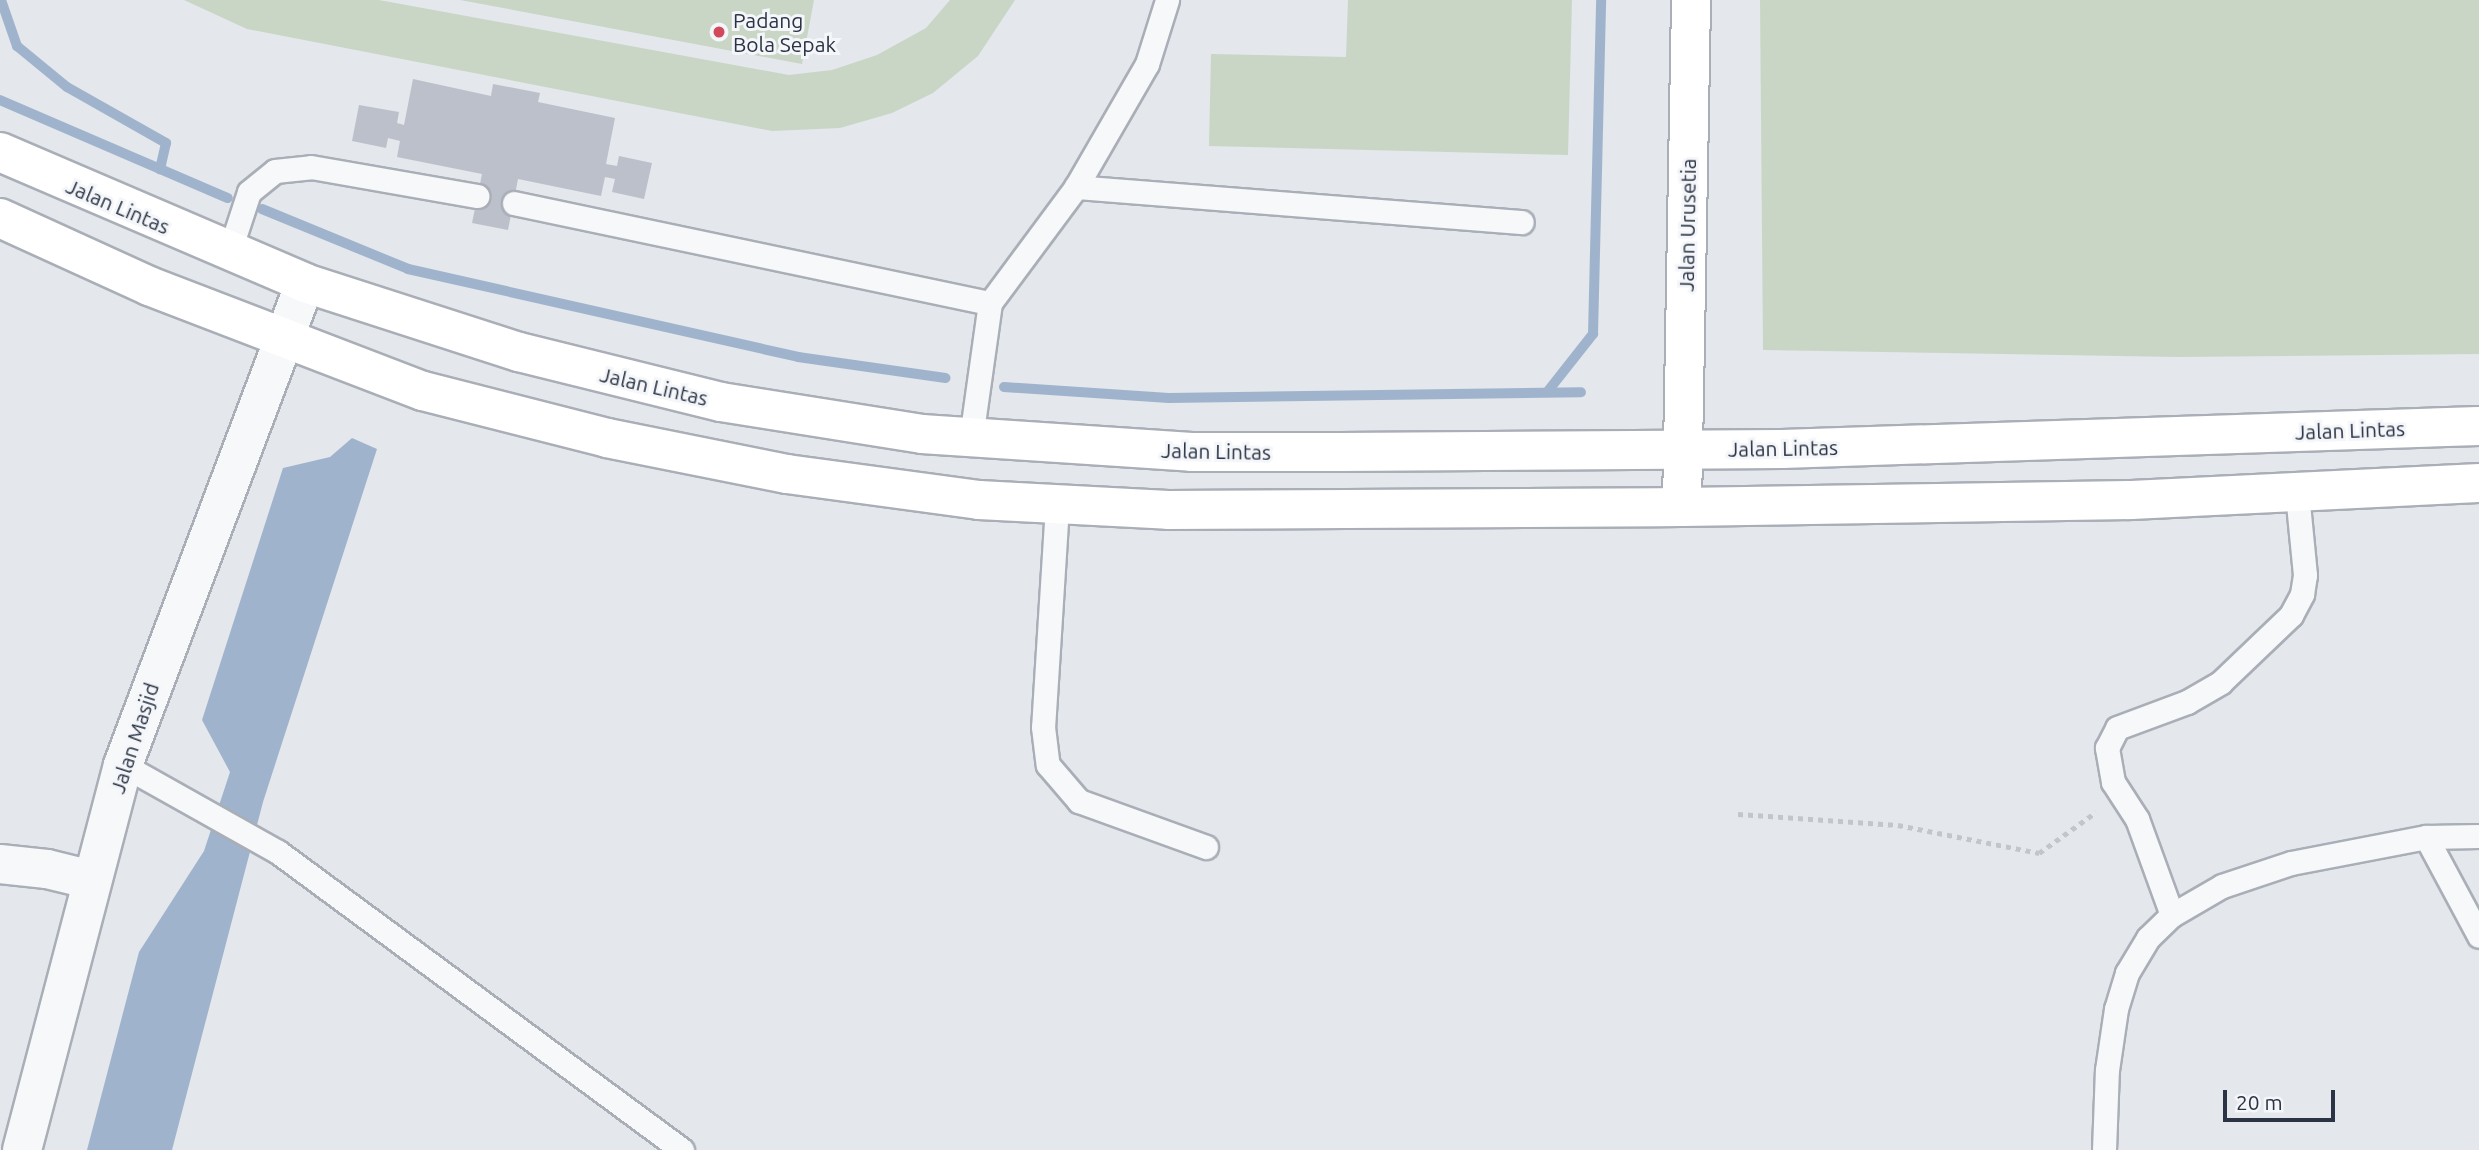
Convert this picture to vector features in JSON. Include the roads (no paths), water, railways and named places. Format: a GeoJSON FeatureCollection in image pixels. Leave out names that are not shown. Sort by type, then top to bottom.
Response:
{"type":"FeatureCollection","features":[{"type":"Feature","properties":{"kind":"main road","name":"Jalan Urusetia"},"geometry":{"type":"LineString","coordinates":[[1682,507],[1691,0]]}},
{"type":"Feature","properties":{"kind":"main road","name":"Jalan Lintas"},"geometry":{"type":"LineString","coordinates":[[0,152],[229,253],[304,283],[609,377],[760,408],[971,438],[1191,452],[1683,450],[2479,426]]}},
{"type":"Feature","properties":{"kind":"main road"},"geometry":{"type":"LineString","coordinates":[[0,218],[149,286],[423,391],[607,439],[787,474],[1057,506],[1168,510],[1682,507],[2297,494],[2479,483]]}},
{"type":"Feature","properties":{"kind":"street","name":"Jalan Masjid"},"geometry":{"type":"LineString","coordinates":[[22,1150],[123,765],[286,338],[304,283]]}},
{"type":"Feature","properties":{"kind":"street"},"geometry":{"type":"LineString","coordinates":[[0,864],[47,869],[92,880]]}},
{"type":"Feature","properties":{"kind":"lane"},"geometry":{"type":"LineString","coordinates":[[971,438],[990,303],[1076,187],[1147,64],[1167,0]]}},
{"type":"Feature","properties":{"kind":"lane"},"geometry":{"type":"LineString","coordinates":[[229,253],[249,192],[284,169],[311,167],[478,196]]}},
{"type":"Feature","properties":{"kind":"lane"},"geometry":{"type":"LineString","coordinates":[[1076,187],[1522,222]]}},
{"type":"Feature","properties":{"kind":"lane"},"geometry":{"type":"LineString","coordinates":[[514,203],[990,303]]}},
{"type":"Feature","properties":{"kind":"lane"},"geometry":{"type":"LineString","coordinates":[[2172,915],[2137,819],[2119,795],[2107,758],[2113,731],[2187,702],[2221,682],[2291,615],[2302,594],[2305,575],[2297,494]]}},
{"type":"Feature","properties":{"kind":"lane"},"geometry":{"type":"LineString","coordinates":[[1057,506],[1043,727],[1048,765],[1079,801],[1206,847]]}},
{"type":"Feature","properties":{"kind":"lane"},"geometry":{"type":"LineString","coordinates":[[123,765],[193,801],[278,852],[682,1150]]}},
{"type":"Feature","properties":{"kind":"lane"},"geometry":{"type":"LineString","coordinates":[[2104,1150],[2107,1070],[2116,1009],[2127,973],[2148,938],[2172,915],[2222,886],[2291,863],[2426,837],[2479,836]]}},
{"type":"Feature","properties":{"kind":"lane"},"geometry":{"type":"LineString","coordinates":[[2426,837],[2479,936]]}},
{"type":"Feature","properties":{"kind":"water"},"geometry":{"type":"Polygon","coordinates":[[[352,438],[377,449],[263,802],[172,1150],[87,1150],[139,952],[204,851],[230,772],[202,720],[283,468],[330,457],[352,438]]]}},
{"type":"Feature","properties":{"kind":"waterway"},"geometry":{"type":"LineString","coordinates":[[1,0],[17,46],[67,87],[166,143],[160,169]]}},
{"type":"Feature","properties":{"kind":"waterway"},"geometry":{"type":"LineString","coordinates":[[1548,391],[1593,334],[1601,0]]}},
{"type":"Feature","properties":{"kind":"waterway"},"geometry":{"type":"LineString","coordinates":[[0,100],[228,198]]}},
{"type":"Feature","properties":{"kind":"waterway"},"geometry":{"type":"LineString","coordinates":[[262,209],[408,269],[798,357],[946,378]]}},
{"type":"Feature","properties":{"kind":"waterway"},"geometry":{"type":"LineString","coordinates":[[1004,387],[1169,398],[1581,392]]}},
{"type":"Feature","properties":{"kind":"place","name":"Padang Bola Sepak"},"geometry":{"type":"Point","coordinates":[719,32]}}]}
